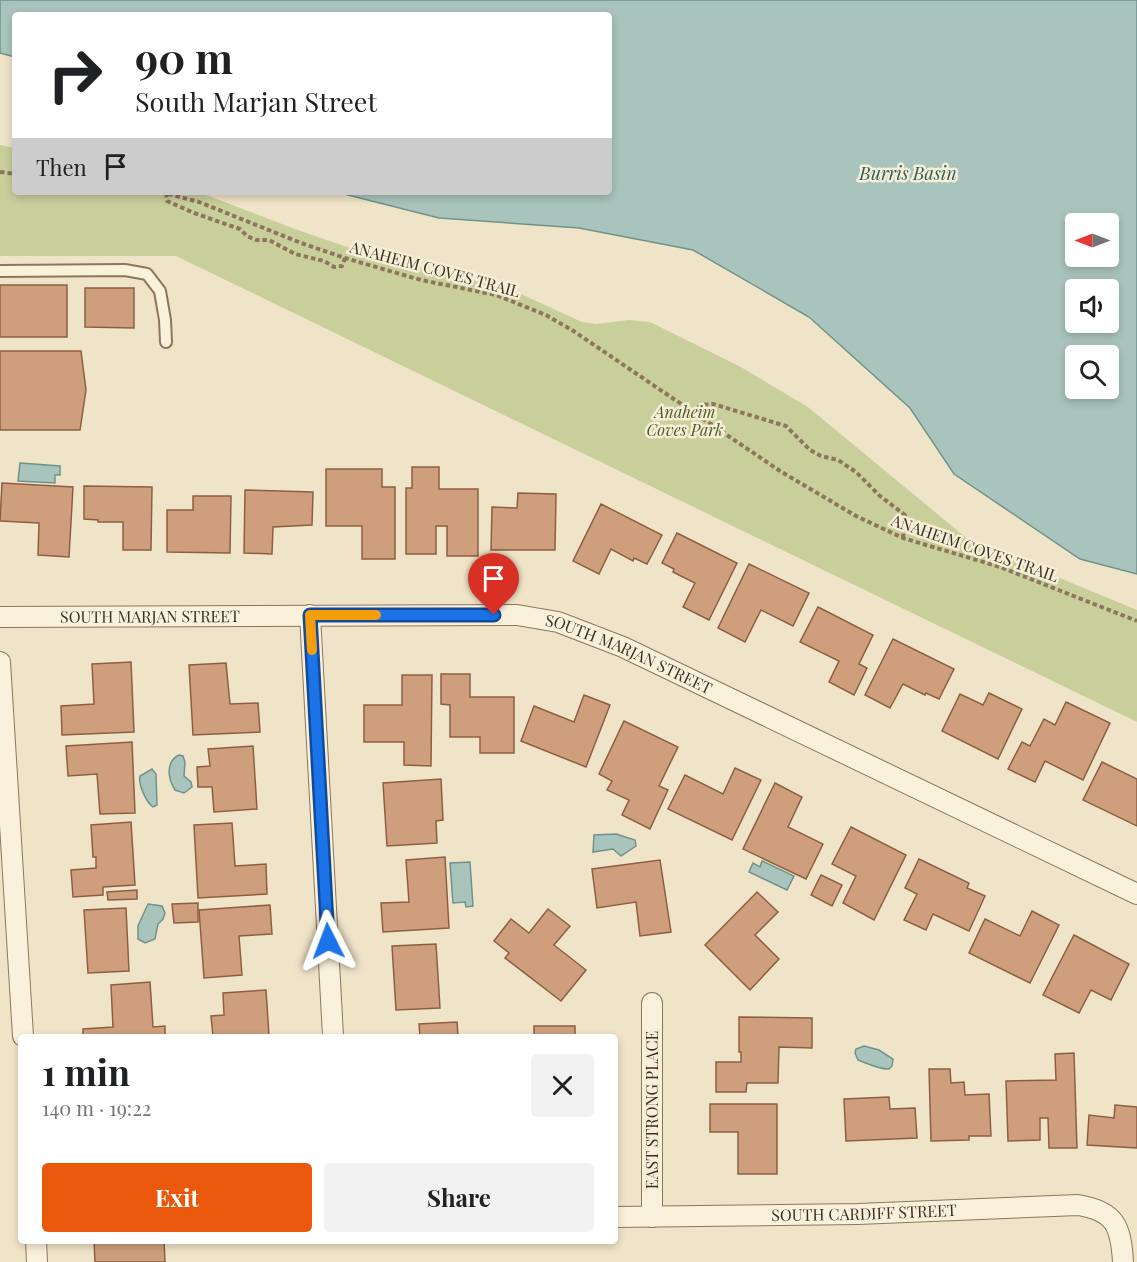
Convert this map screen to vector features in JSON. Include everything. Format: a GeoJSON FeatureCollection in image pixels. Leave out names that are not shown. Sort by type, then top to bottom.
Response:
{"type":"FeatureCollection","features":[{"type":"Feature","properties":{"kind":"street"},"geometry":{"type":"LineString","coordinates":[[310,615],[333,1034]]}},
{"type":"Feature","properties":{"kind":"street","name":"SOUTH MARJAN STREET"},"geometry":{"type":"LineString","coordinates":[[0,617],[517,615],[558,622],[623,647],[1137,894]]}},
{"type":"Feature","properties":{"kind":"street"},"geometry":{"type":"LineString","coordinates":[[0,662],[23,1034]]}},
{"type":"Feature","properties":{"kind":"street","name":"EAST STRONG PLACE"},"geometry":{"type":"LineString","coordinates":[[652,1004],[652,1217]]}},
{"type":"Feature","properties":{"kind":"street","name":"SOUTH CARDIFF STREET"},"geometry":{"type":"LineString","coordinates":[[618,1217],[858,1214],[1061,1204],[1092,1207],[1110,1216],[1116,1223],[1120,1234],[1123,1262]]}},
{"type":"Feature","properties":{"kind":"street"},"geometry":{"type":"LineString","coordinates":[[36,1244],[37,1262]]}},
{"type":"Feature","properties":{"kind":"lane"},"geometry":{"type":"LineString","coordinates":[[0,271],[125,270],[147,274],[160,291],[166,342]]}},
{"type":"Feature","properties":{"kind":"path"},"geometry":{"type":"LineString","coordinates":[[165,195],[167,201],[240,229],[247,236],[256,240],[269,240],[295,254],[324,261],[334,267],[342,266],[345,258]]}},
{"type":"Feature","properties":{"kind":"path","name":"ANAHEIM COVES TRAIL"},"geometry":{"type":"LineString","coordinates":[[174,195],[199,202],[345,258],[421,280],[496,295],[546,315],[572,330],[691,412],[821,497],[903,538],[1000,567],[1137,621]]}},
{"type":"Feature","properties":{"kind":"path"},"geometry":{"type":"LineString","coordinates":[[691,412],[702,405],[713,404],[786,426],[810,450],[821,456],[838,460],[856,472],[880,496],[905,515],[903,538]]}},
{"type":"Feature","properties":{"kind":"green space","name":"Anaheim Coves Park"},"geometry":{"type":"Polygon","coordinates":[[[0,145],[12,147],[12,195],[206,195],[356,250],[432,271],[508,288],[582,322],[596,324],[629,320],[650,322],[739,366],[808,407],[970,541],[1137,610],[1137,722],[176,256],[0,256],[0,145]]]}},
{"type":"Feature","properties":{"kind":"water","name":"Burris Basin"},"geometry":{"type":"Polygon","coordinates":[[[0,0],[1137,0],[1137,574],[1080,559],[954,474],[910,408],[809,317],[693,250],[579,228],[439,218],[348,195],[612,195],[612,12],[12,12],[12,56],[0,53],[0,0]]]}},
{"type":"Feature","properties":{"kind":"water"},"geometry":{"type":"Polygon","coordinates":[[[20,463],[60,466],[60,475],[55,475],[55,483],[18,481],[20,463]]]}},
{"type":"Feature","properties":{"kind":"water"},"geometry":{"type":"Polygon","coordinates":[[[179,755],[183,756],[184,776],[191,782],[192,787],[184,793],[175,790],[169,776],[171,762],[179,755]]]}},
{"type":"Feature","properties":{"kind":"water"},"geometry":{"type":"Polygon","coordinates":[[[152,769],[156,774],[157,805],[153,807],[145,797],[140,779],[140,776],[152,769]]]}},
{"type":"Feature","properties":{"kind":"water"},"geometry":{"type":"Polygon","coordinates":[[[616,834],[635,840],[636,846],[621,856],[613,849],[593,852],[594,835],[616,834]]]}},
{"type":"Feature","properties":{"kind":"water"},"geometry":{"type":"Polygon","coordinates":[[[762,861],[794,876],[787,890],[749,872],[753,863],[760,867],[762,861]]]}},
{"type":"Feature","properties":{"kind":"water"},"geometry":{"type":"Polygon","coordinates":[[[470,862],[473,906],[466,907],[465,902],[453,903],[450,863],[470,862]]]}},
{"type":"Feature","properties":{"kind":"water"},"geometry":{"type":"Polygon","coordinates":[[[148,904],[162,906],[165,913],[158,924],[155,939],[145,943],[138,939],[138,926],[148,904]]]}},
{"type":"Feature","properties":{"kind":"water"},"geometry":{"type":"Polygon","coordinates":[[[864,1046],[879,1050],[893,1059],[892,1066],[889,1069],[882,1068],[858,1060],[856,1049],[864,1046]]]}},
{"type":"Feature","properties":{"kind":"building"},"geometry":{"type":"Polygon","coordinates":[[[0,285],[67,285],[67,337],[0,337],[0,285]]]}},
{"type":"Feature","properties":{"kind":"building"},"geometry":{"type":"Polygon","coordinates":[[[85,288],[134,288],[134,328],[85,327],[85,288]]]}},
{"type":"Feature","properties":{"kind":"building"},"geometry":{"type":"Polygon","coordinates":[[[0,351],[81,351],[86,390],[80,430],[0,430],[0,351]]]}},
{"type":"Feature","properties":{"kind":"building"},"geometry":{"type":"Polygon","coordinates":[[[412,467],[439,467],[439,489],[478,489],[478,556],[447,556],[447,526],[436,526],[436,554],[406,554],[406,488],[412,488],[412,467]]]}},
{"type":"Feature","properties":{"kind":"building"},"geometry":{"type":"Polygon","coordinates":[[[326,469],[382,469],[382,487],[395,487],[395,559],[362,559],[362,526],[326,526],[326,469]]]}},
{"type":"Feature","properties":{"kind":"building"},"geometry":{"type":"Polygon","coordinates":[[[2,483],[73,487],[69,557],[38,555],[39,523],[0,521],[2,483]]]}},
{"type":"Feature","properties":{"kind":"building"},"geometry":{"type":"Polygon","coordinates":[[[84,486],[152,487],[151,550],[123,550],[123,522],[98,522],[98,520],[84,519],[84,486]]]}},
{"type":"Feature","properties":{"kind":"building"},"geometry":{"type":"Polygon","coordinates":[[[245,490],[313,492],[312,525],[273,527],[272,554],[244,553],[245,490]]]}},
{"type":"Feature","properties":{"kind":"building"},"geometry":{"type":"Polygon","coordinates":[[[518,493],[556,494],[555,550],[491,550],[492,507],[517,508],[518,493]]]}},
{"type":"Feature","properties":{"kind":"building"},"geometry":{"type":"Polygon","coordinates":[[[193,496],[231,496],[230,553],[167,552],[167,510],[193,510],[193,496]]]}},
{"type":"Feature","properties":{"kind":"building"},"geometry":{"type":"Polygon","coordinates":[[[601,504],[662,535],[647,564],[634,558],[633,561],[611,549],[599,574],[573,561],[601,504]]]}},
{"type":"Feature","properties":{"kind":"building"},"geometry":{"type":"Polygon","coordinates":[[[677,533],[737,563],[709,620],[683,607],[695,583],[673,572],[674,569],[662,563],[677,533]]]}},
{"type":"Feature","properties":{"kind":"building"},"geometry":{"type":"Polygon","coordinates":[[[749,564],[809,593],[793,626],[761,610],[745,642],[718,628],[749,564]]]}},
{"type":"Feature","properties":{"kind":"building"},"geometry":{"type":"Polygon","coordinates":[[[818,607],[873,635],[859,664],[867,668],[854,695],[829,682],[839,661],[800,642],[818,607]]]}},
{"type":"Feature","properties":{"kind":"building"},"geometry":{"type":"Polygon","coordinates":[[[893,639],[954,669],[939,699],[903,684],[890,708],[865,695],[893,639]]]}},
{"type":"Feature","properties":{"kind":"building"},"geometry":{"type":"Polygon","coordinates":[[[131,662],[134,732],[62,735],[61,706],[94,704],[92,664],[131,662]]]}},
{"type":"Feature","properties":{"kind":"building"},"geometry":{"type":"Polygon","coordinates":[[[226,663],[230,704],[258,703],[260,732],[193,735],[189,665],[226,663]]]}},
{"type":"Feature","properties":{"kind":"building"},"geometry":{"type":"Polygon","coordinates":[[[441,674],[470,674],[470,697],[514,697],[514,753],[480,753],[480,737],[450,737],[450,705],[441,704],[441,674]]]}},
{"type":"Feature","properties":{"kind":"building"},"geometry":{"type":"Polygon","coordinates":[[[402,675],[432,675],[431,766],[404,765],[404,742],[364,742],[364,705],[402,705],[402,675]]]}},
{"type":"Feature","properties":{"kind":"building"},"geometry":{"type":"Polygon","coordinates":[[[989,693],[1022,709],[998,759],[942,731],[960,694],[983,705],[989,693]]]}},
{"type":"Feature","properties":{"kind":"building"},"geometry":{"type":"Polygon","coordinates":[[[584,695],[610,705],[586,767],[521,741],[534,706],[574,722],[584,695]]]}},
{"type":"Feature","properties":{"kind":"building"},"geometry":{"type":"Polygon","coordinates":[[[1066,702],[1110,723],[1083,780],[1045,761],[1035,782],[1008,769],[1022,742],[1030,746],[1044,719],[1055,725],[1066,702]]]}},
{"type":"Feature","properties":{"kind":"building"},"geometry":{"type":"Polygon","coordinates":[[[624,721],[678,747],[659,786],[668,790],[650,829],[622,815],[629,800],[607,790],[612,781],[599,774],[624,721]]]}},
{"type":"Feature","properties":{"kind":"building"},"geometry":{"type":"Polygon","coordinates":[[[132,742],[135,813],[100,814],[97,774],[68,776],[66,746],[132,742]]]}},
{"type":"Feature","properties":{"kind":"building"},"geometry":{"type":"Polygon","coordinates":[[[253,746],[257,809],[214,812],[212,787],[198,787],[197,767],[210,766],[208,749],[253,746]]]}},
{"type":"Feature","properties":{"kind":"building"},"geometry":{"type":"Polygon","coordinates":[[[1102,762],[1137,779],[1137,826],[1083,800],[1102,762]]]}},
{"type":"Feature","properties":{"kind":"building"},"geometry":{"type":"Polygon","coordinates":[[[735,768],[761,780],[732,840],[668,809],[685,775],[723,794],[735,768]]]}},
{"type":"Feature","properties":{"kind":"building"},"geometry":{"type":"Polygon","coordinates":[[[441,779],[443,820],[436,821],[437,843],[387,846],[383,783],[441,779]]]}},
{"type":"Feature","properties":{"kind":"building"},"geometry":{"type":"Polygon","coordinates":[[[775,783],[802,797],[788,827],[823,844],[806,879],[743,849],[775,783]]]}},
{"type":"Feature","properties":{"kind":"building"},"geometry":{"type":"Polygon","coordinates":[[[131,822],[135,885],[103,887],[103,895],[73,897],[71,870],[96,868],[91,825],[131,822]]]}},
{"type":"Feature","properties":{"kind":"building"},"geometry":{"type":"Polygon","coordinates":[[[232,823],[235,866],[266,864],[267,894],[198,898],[194,825],[232,823]]]}},
{"type":"Feature","properties":{"kind":"building"},"geometry":{"type":"Polygon","coordinates":[[[851,827],[906,855],[874,920],[843,903],[856,876],[832,864],[851,827]]]}},
{"type":"Feature","properties":{"kind":"building"},"geometry":{"type":"Polygon","coordinates":[[[445,857],[449,928],[383,932],[381,903],[409,902],[406,860],[445,857]]]}},
{"type":"Feature","properties":{"kind":"building"},"geometry":{"type":"Polygon","coordinates":[[[919,859],[969,883],[967,888],[985,896],[969,931],[933,914],[926,930],[904,920],[917,894],[905,888],[919,859]]]}},
{"type":"Feature","properties":{"kind":"building"},"geometry":{"type":"Polygon","coordinates":[[[660,860],[671,932],[640,936],[636,902],[597,908],[592,869],[660,860]]]}},
{"type":"Feature","properties":{"kind":"building"},"geometry":{"type":"Polygon","coordinates":[[[821,875],[842,885],[832,906],[811,895],[821,875]]]}},
{"type":"Feature","properties":{"kind":"building"},"geometry":{"type":"Polygon","coordinates":[[[137,890],[137,899],[108,900],[107,892],[137,890]]]}},
{"type":"Feature","properties":{"kind":"building"},"geometry":{"type":"Polygon","coordinates":[[[757,892],[778,912],[755,935],[779,959],[750,990],[705,945],[757,892]]]}},
{"type":"Feature","properties":{"kind":"building"},"geometry":{"type":"Polygon","coordinates":[[[198,903],[198,922],[174,923],[172,904],[198,903]]]}},
{"type":"Feature","properties":{"kind":"building"},"geometry":{"type":"Polygon","coordinates":[[[270,905],[272,934],[239,936],[242,975],[204,978],[199,910],[270,905]]]}},
{"type":"Feature","properties":{"kind":"building"},"geometry":{"type":"Polygon","coordinates":[[[126,908],[129,971],[88,973],[84,910],[126,908]]]}},
{"type":"Feature","properties":{"kind":"building"},"geometry":{"type":"Polygon","coordinates":[[[548,909],[570,926],[554,945],[586,970],[561,1001],[505,958],[509,953],[494,941],[511,919],[529,933],[548,909]]]}},
{"type":"Feature","properties":{"kind":"building"},"geometry":{"type":"Polygon","coordinates":[[[1032,911],[1059,925],[1030,983],[969,953],[985,919],[1020,936],[1032,911]]]}},
{"type":"Feature","properties":{"kind":"building"},"geometry":{"type":"Polygon","coordinates":[[[1074,935],[1129,964],[1111,1000],[1091,990],[1079,1013],[1043,995],[1074,935]]]}},
{"type":"Feature","properties":{"kind":"building"},"geometry":{"type":"Polygon","coordinates":[[[436,944],[440,1008],[396,1010],[392,946],[436,944]]]}},
{"type":"Feature","properties":{"kind":"building"},"geometry":{"type":"Polygon","coordinates":[[[150,982],[153,1027],[165,1026],[165,1034],[83,1034],[83,1029],[113,1027],[111,985],[150,982]]]}},
{"type":"Feature","properties":{"kind":"building"},"geometry":{"type":"Polygon","coordinates":[[[266,990],[269,1034],[213,1034],[211,1016],[224,1015],[223,993],[266,990]]]}},
{"type":"Feature","properties":{"kind":"building"},"geometry":{"type":"Polygon","coordinates":[[[739,1017],[812,1018],[812,1048],[779,1047],[778,1083],[747,1083],[746,1092],[716,1092],[716,1062],[741,1062],[739,1017]]]}},
{"type":"Feature","properties":{"kind":"building"},"geometry":{"type":"Polygon","coordinates":[[[457,1022],[458,1034],[420,1034],[419,1024],[457,1022]]]}},
{"type":"Feature","properties":{"kind":"building"},"geometry":{"type":"Polygon","coordinates":[[[534,1026],[575,1026],[575,1034],[534,1034],[534,1026]]]}},
{"type":"Feature","properties":{"kind":"building"},"geometry":{"type":"Polygon","coordinates":[[[1074,1053],[1077,1148],[1049,1148],[1048,1118],[1040,1118],[1040,1140],[1008,1141],[1006,1081],[1056,1080],[1055,1054],[1074,1053]]]}},
{"type":"Feature","properties":{"kind":"building"},"geometry":{"type":"Polygon","coordinates":[[[929,1069],[950,1069],[951,1083],[964,1082],[965,1095],[989,1094],[991,1136],[969,1136],[969,1140],[931,1141],[929,1069]]]}},
{"type":"Feature","properties":{"kind":"building"},"geometry":{"type":"Polygon","coordinates":[[[889,1097],[890,1109],[915,1108],[917,1138],[846,1141],[844,1099],[889,1097]]]}},
{"type":"Feature","properties":{"kind":"building"},"geometry":{"type":"Polygon","coordinates":[[[710,1104],[777,1104],[777,1174],[738,1174],[738,1132],[710,1132],[710,1104]]]}},
{"type":"Feature","properties":{"kind":"building"},"geometry":{"type":"Polygon","coordinates":[[[1115,1105],[1137,1107],[1137,1148],[1087,1145],[1089,1115],[1114,1118],[1115,1105]]]}},
{"type":"Feature","properties":{"kind":"building"},"geometry":{"type":"Polygon","coordinates":[[[94,1244],[164,1244],[165,1262],[95,1262],[94,1244]]]}},
{"type":"Feature","properties":{"kind":"slow traffic"},"geometry":{"type":"LineString","coordinates":[[312,650],[310,615],[376,615]]}},
{"type":"Feature","properties":{"kind":"route"},"geometry":{"type":"LineString","coordinates":[[328,941],[310,615],[494,615]]}}]}
